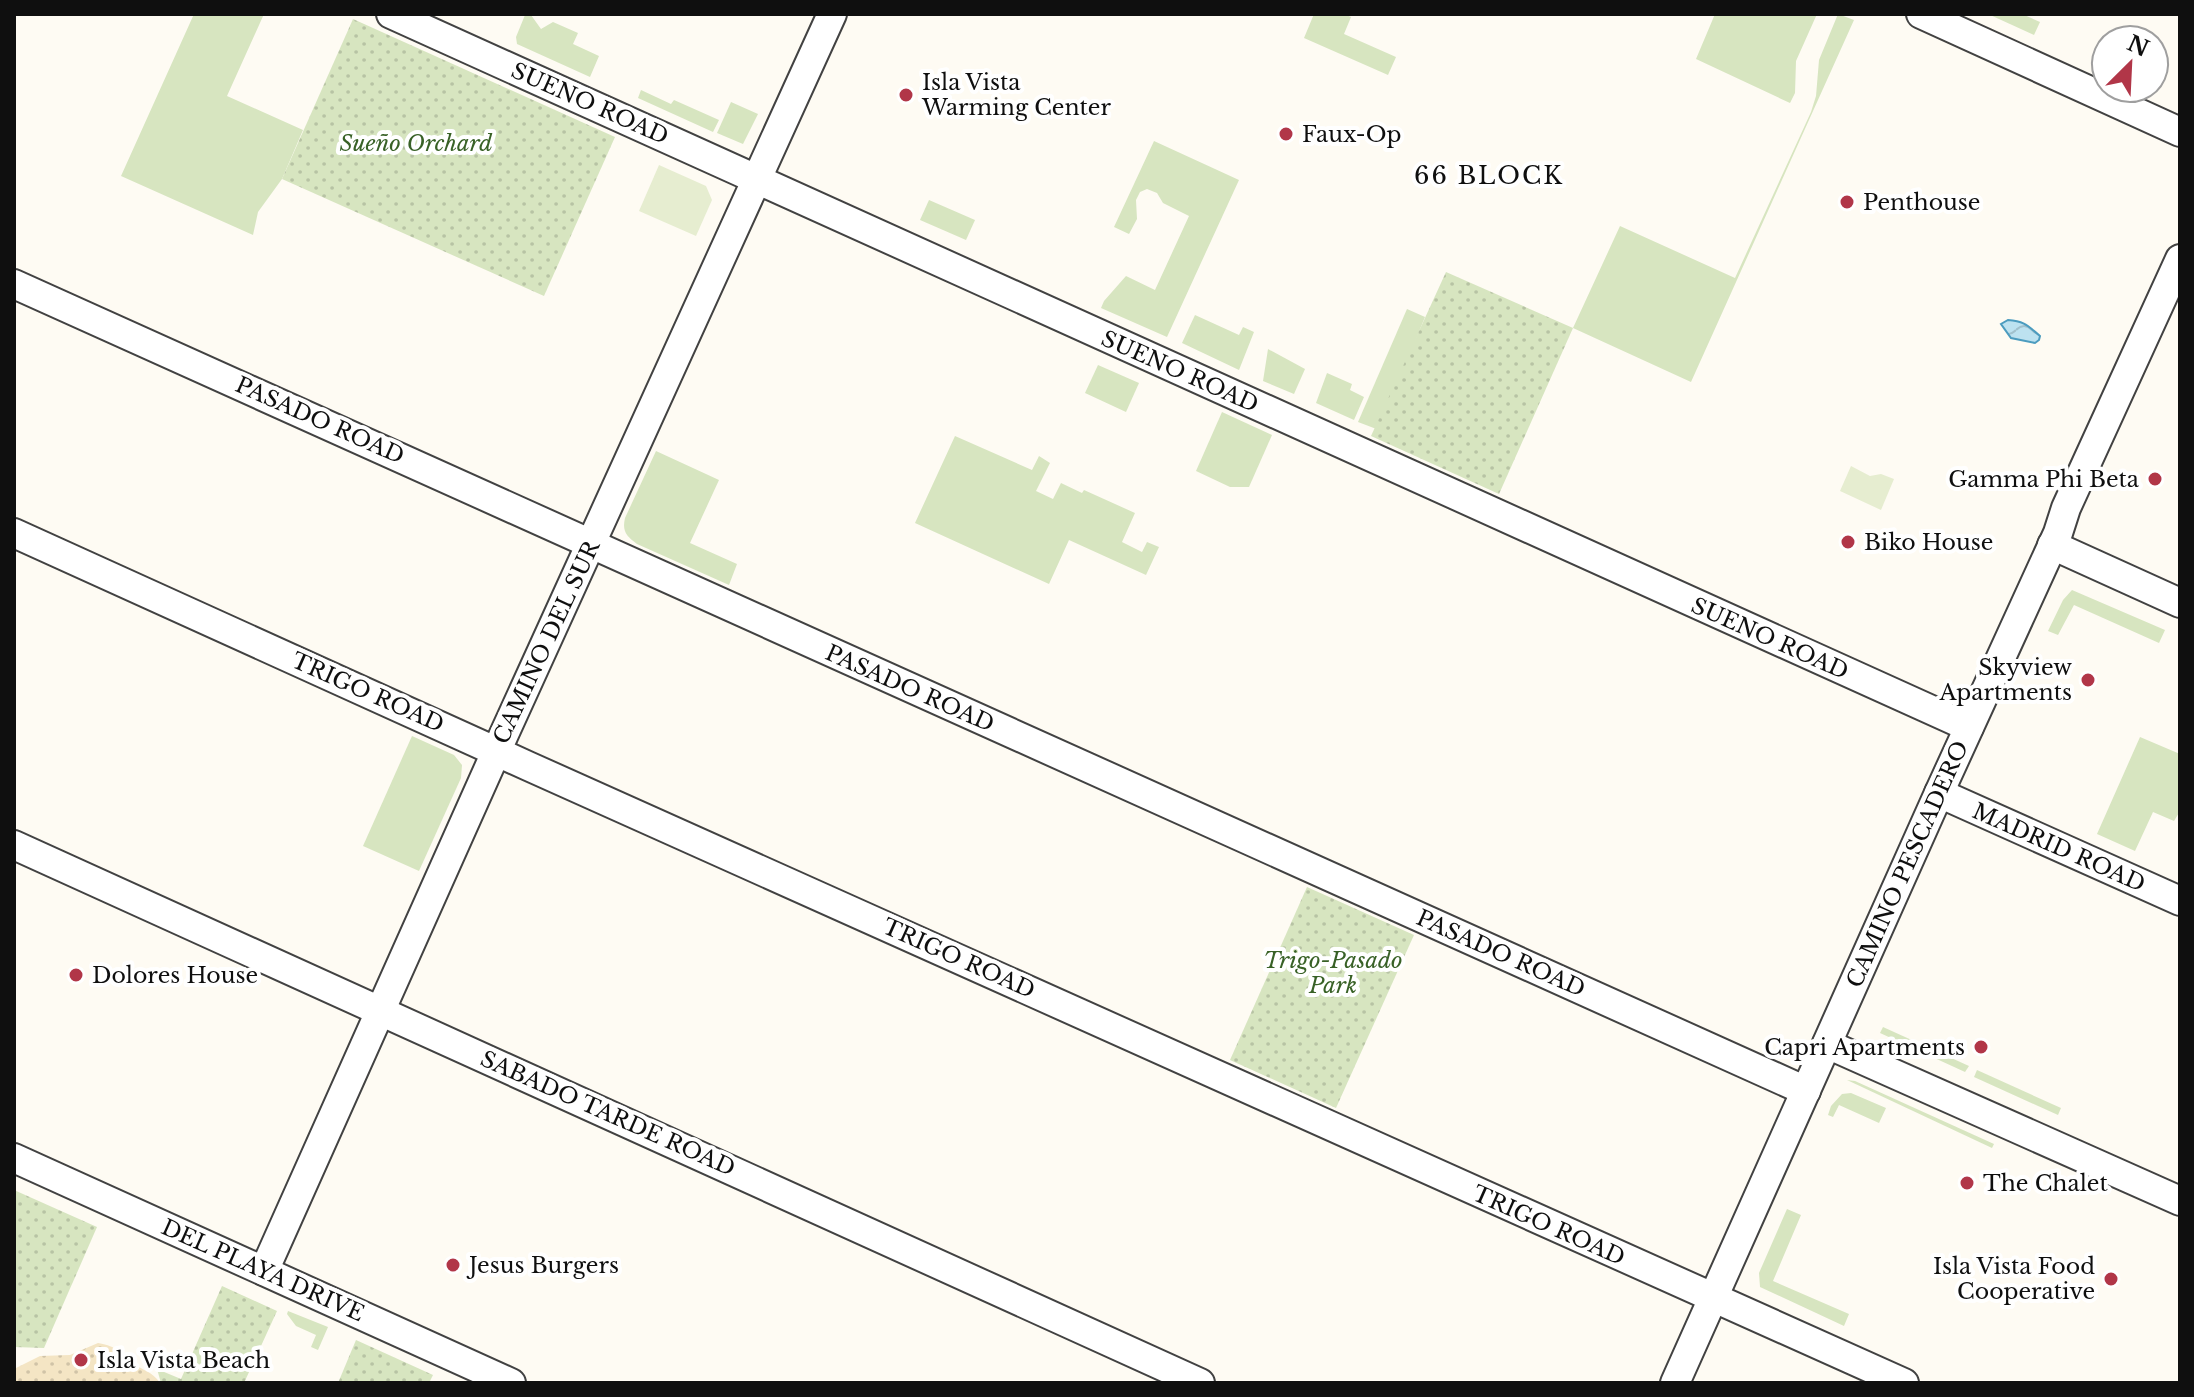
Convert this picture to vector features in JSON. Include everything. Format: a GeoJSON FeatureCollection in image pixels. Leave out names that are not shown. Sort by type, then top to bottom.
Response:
{"type":"FeatureCollection","features":[{"type":"Feature","properties":{"kind":"street","name":"SUENO ROAD"},"geometry":{"type":"LineString","coordinates":[[391,14],[1969,727]]}},
{"type":"Feature","properties":{"kind":"street","name":"CAMINO DEL SUR"},"geometry":{"type":"LineString","coordinates":[[264,1271],[832,14]]}},
{"type":"Feature","properties":{"kind":"street"},"geometry":{"type":"LineString","coordinates":[[1921,14],[2180,132]]}},
{"type":"Feature","properties":{"kind":"street","name":"CAMINO PESCADERO"},"geometry":{"type":"LineString","coordinates":[[1675,1383],[2066,508],[2172,300],[2180,259]]}},
{"type":"Feature","properties":{"kind":"street","name":"PASADO ROAD"},"geometry":{"type":"LineString","coordinates":[[14,284],[1806,1091]]}},
{"type":"Feature","properties":{"kind":"street","name":"TRIGO ROAD"},"geometry":{"type":"LineString","coordinates":[[14,533],[1904,1383]]}},
{"type":"Feature","properties":{"kind":"street"},"geometry":{"type":"LineString","coordinates":[[2052,545],[2180,603]]}},
{"type":"Feature","properties":{"kind":"street","name":"MADRID ROAD"},"geometry":{"type":"LineString","coordinates":[[1939,793],[2180,901]]}},
{"type":"Feature","properties":{"kind":"street","name":"SABADO TARDE ROAD"},"geometry":{"type":"LineString","coordinates":[[14,845],[1200,1383]]}},
{"type":"Feature","properties":{"kind":"street"},"geometry":{"type":"LineString","coordinates":[[1827,1044],[2180,1201]]}},
{"type":"Feature","properties":{"kind":"street","name":"DEL PLAYA DRIVE"},"geometry":{"type":"LineString","coordinates":[[14,1158],[511,1383]]}},
{"type":"Feature","properties":{"kind":"green space"},"geometry":{"type":"Polygon","coordinates":[[[194,14],[264,14],[227,96],[303,130],[282,179],[258,212],[253,235],[121,176],[194,14]]]}},
{"type":"Feature","properties":{"kind":"green space"},"geometry":{"type":"Polygon","coordinates":[[[1314,14],[1344,14],[1351,17],[1344,34],[1396,57],[1388,75],[1304,38],[1314,14]]]}},
{"type":"Feature","properties":{"kind":"green space"},"geometry":{"type":"Polygon","coordinates":[[[1715,14],[1817,14],[1796,61],[1795,93],[1790,103],[1696,59],[1715,14]]]}},
{"type":"Feature","properties":{"kind":"green space"},"geometry":{"type":"Polygon","coordinates":[[[1838,14],[1854,20],[1691,382],[1573,328],[1620,226],[1735,278],[1811,112],[1816,96],[1819,60],[1838,14]]]}},
{"type":"Feature","properties":{"kind":"green space"},"geometry":{"type":"Polygon","coordinates":[[[1988,14],[2022,14],[2040,22],[2034,35],[1988,14]]]}},
{"type":"Feature","properties":{"kind":"green space"},"geometry":{"type":"Polygon","coordinates":[[[525,15],[531,15],[541,29],[553,22],[578,33],[573,44],[599,56],[590,77],[517,44],[516,37],[525,15]]]}},
{"type":"Feature","properties":{"kind":"green space","name":"Sueño Orchard"},"geometry":{"type":"Polygon","coordinates":[[[353,19],[615,137],[544,296],[282,179],[353,19]]]}},
{"type":"Feature","properties":{"kind":"green space"},"geometry":{"type":"Polygon","coordinates":[[[641,90],[671,104],[674,100],[719,120],[713,132],[638,98],[641,90]]]}},
{"type":"Feature","properties":{"kind":"green space"},"geometry":{"type":"Polygon","coordinates":[[[731,102],[758,114],[743,144],[717,133],[731,102]]]}},
{"type":"Feature","properties":{"kind":"green space"},"geometry":{"type":"Polygon","coordinates":[[[1154,141],[1239,180],[1167,337],[1101,308],[1126,276],[1155,290],[1189,216],[1163,203],[1157,193],[1147,189],[1140,192],[1136,200],[1137,219],[1129,234],[1114,227],[1154,141]]]}},
{"type":"Feature","properties":{"kind":"green space"},"geometry":{"type":"Polygon","coordinates":[[[659,165],[706,186],[712,200],[696,236],[639,211],[659,165]]]}},
{"type":"Feature","properties":{"kind":"green space"},"geometry":{"type":"Polygon","coordinates":[[[929,200],[975,220],[966,240],[920,220],[929,200]]]}},
{"type":"Feature","properties":{"kind":"green space"},"geometry":{"type":"Polygon","coordinates":[[[1446,272],[1573,328],[1499,494],[1371,436],[1446,272]]]}},
{"type":"Feature","properties":{"kind":"green space"},"geometry":{"type":"Polygon","coordinates":[[[1407,309],[1425,317],[1379,430],[1358,422],[1407,309]]]}},
{"type":"Feature","properties":{"kind":"green space"},"geometry":{"type":"Polygon","coordinates":[[[1195,315],[1239,335],[1243,327],[1254,332],[1239,370],[1182,343],[1195,315]]]}},
{"type":"Feature","properties":{"kind":"green space"},"geometry":{"type":"Polygon","coordinates":[[[1268,349],[1305,369],[1294,394],[1263,381],[1268,349]]]}},
{"type":"Feature","properties":{"kind":"green space"},"geometry":{"type":"Polygon","coordinates":[[[1098,365],[1139,383],[1126,412],[1085,393],[1098,365]]]}},
{"type":"Feature","properties":{"kind":"green space"},"geometry":{"type":"Polygon","coordinates":[[[1327,373],[1352,384],[1350,390],[1364,397],[1354,420],[1316,403],[1327,373]]]}},
{"type":"Feature","properties":{"kind":"green space"},"geometry":{"type":"Polygon","coordinates":[[[1222,412],[1272,435],[1249,487],[1230,487],[1196,471],[1222,412]]]}},
{"type":"Feature","properties":{"kind":"green space"},"geometry":{"type":"Polygon","coordinates":[[[955,436],[1032,470],[1039,456],[1050,463],[1036,491],[1053,499],[1061,483],[1135,513],[1122,542],[1142,552],[1147,542],[1159,547],[1146,575],[1069,540],[1049,584],[915,523],[955,436]]]}},
{"type":"Feature","properties":{"kind":"green space"},"geometry":{"type":"Polygon","coordinates":[[[656,451],[719,480],[690,543],[737,564],[729,585],[637,544],[626,533],[625,518],[656,451]]]}},
{"type":"Feature","properties":{"kind":"green space"},"geometry":{"type":"Polygon","coordinates":[[[1851,466],[1870,476],[1881,474],[1894,479],[1881,510],[1840,491],[1851,466]]]}},
{"type":"Feature","properties":{"kind":"green space"},"geometry":{"type":"Polygon","coordinates":[[[2072,590],[2165,630],[2159,643],[2074,605],[2058,635],[2048,631],[2063,600],[2072,590]]]}},
{"type":"Feature","properties":{"kind":"green space"},"geometry":{"type":"Polygon","coordinates":[[[412,736],[454,755],[462,765],[461,778],[419,871],[363,846],[412,736]]]}},
{"type":"Feature","properties":{"kind":"green space"},"geometry":{"type":"Polygon","coordinates":[[[2140,737],[2180,754],[2180,811],[2174,821],[2153,812],[2135,851],[2097,834],[2140,737]]]}},
{"type":"Feature","properties":{"kind":"green space","name":"Trigo-Pasado Park"},"geometry":{"type":"Polygon","coordinates":[[[1307,887],[1414,935],[1336,1108],[1230,1060],[1307,887]]]}},
{"type":"Feature","properties":{"kind":"green space"},"geometry":{"type":"Polygon","coordinates":[[[1883,1027],[1969,1066],[1965,1072],[1880,1033],[1883,1027]]]}},
{"type":"Feature","properties":{"kind":"green space"},"geometry":{"type":"Polygon","coordinates":[[[1977,1070],[2061,1108],[2058,1115],[1974,1077],[1977,1070]]]}},
{"type":"Feature","properties":{"kind":"green space"},"geometry":{"type":"Polygon","coordinates":[[[1847,1080],[1855,1081],[1994,1144],[1992,1148],[1847,1080]]]}},
{"type":"Feature","properties":{"kind":"green space"},"geometry":{"type":"Polygon","coordinates":[[[1851,1093],[1886,1108],[1879,1123],[1839,1105],[1833,1117],[1828,1115],[1831,1106],[1842,1094],[1851,1093]]]}},
{"type":"Feature","properties":{"kind":"green space"},"geometry":{"type":"Polygon","coordinates":[[[14,1190],[97,1227],[44,1348],[14,1347],[14,1190]]]}},
{"type":"Feature","properties":{"kind":"green space"},"geometry":{"type":"Polygon","coordinates":[[[1787,1209],[1801,1215],[1773,1281],[1849,1314],[1844,1326],[1760,1287],[1759,1273],[1787,1209]]]}},
{"type":"Feature","properties":{"kind":"green space"},"geometry":{"type":"Polygon","coordinates":[[[222,1286],[277,1311],[244,1383],[161,1383],[157,1369],[181,1379],[222,1286]]]}},
{"type":"Feature","properties":{"kind":"green space"},"geometry":{"type":"Polygon","coordinates":[[[288,1311],[328,1327],[318,1350],[311,1347],[316,1335],[296,1326],[288,1311]]]}},
{"type":"Feature","properties":{"kind":"green space"},"geometry":{"type":"Polygon","coordinates":[[[356,1340],[433,1375],[429,1383],[338,1383],[356,1340]]]}},
{"type":"Feature","properties":{"kind":"sand","name":"Isla Vista Beach"},"geometry":{"type":"Polygon","coordinates":[[[98,1343],[117,1350],[160,1383],[14,1383],[14,1369],[40,1356],[70,1355],[98,1343]]]}},
{"type":"Feature","properties":{"kind":"water"},"geometry":{"type":"Polygon","coordinates":[[[2008,320],[2026,325],[2040,336],[2039,340],[2035,343],[2011,338],[2001,324],[2008,320]]]}},
{"type":"Feature","properties":{"kind":"place","name":"Isla Vista Warming Center"},"geometry":{"type":"Point","coordinates":[906,95]}},
{"type":"Feature","properties":{"kind":"place","name":"Faux-Op"},"geometry":{"type":"Point","coordinates":[1286,134]}},
{"type":"Feature","properties":{"kind":"place","name":"Penthouse"},"geometry":{"type":"Point","coordinates":[1847,202]}},
{"type":"Feature","properties":{"kind":"place","name":"Gamma Phi Beta"},"geometry":{"type":"Point","coordinates":[2155,479]}},
{"type":"Feature","properties":{"kind":"place","name":"Biko House"},"geometry":{"type":"Point","coordinates":[1848,542]}},
{"type":"Feature","properties":{"kind":"place","name":"Skyview Apartments"},"geometry":{"type":"Point","coordinates":[2088,680]}},
{"type":"Feature","properties":{"kind":"place","name":"Dolores House"},"geometry":{"type":"Point","coordinates":[76,975]}},
{"type":"Feature","properties":{"kind":"place","name":"Capri Apartments"},"geometry":{"type":"Point","coordinates":[1981,1047]}},
{"type":"Feature","properties":{"kind":"place","name":"The Chalet"},"geometry":{"type":"Point","coordinates":[1967,1183]}},
{"type":"Feature","properties":{"kind":"place","name":"Jesus Burgers"},"geometry":{"type":"Point","coordinates":[453,1265]}},
{"type":"Feature","properties":{"kind":"place","name":"Isla Vista Food Cooperative"},"geometry":{"type":"Point","coordinates":[2111,1279]}},
{"type":"Feature","properties":{"kind":"place","name":"Isla Vista Beach"},"geometry":{"type":"Point","coordinates":[81,1360]}},
{"type":"Feature","properties":{"kind":"district","name":"66 BLOCK"},"geometry":{"type":"Point","coordinates":[1489,176]}}]}
